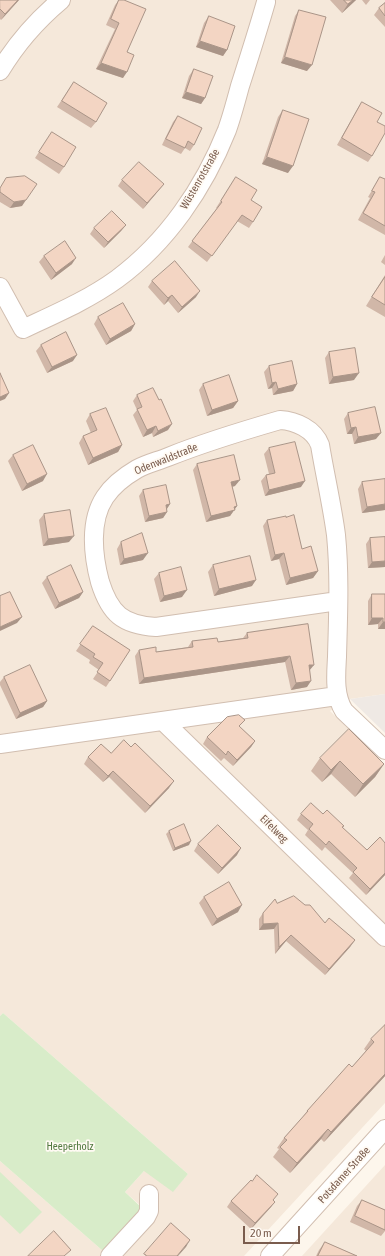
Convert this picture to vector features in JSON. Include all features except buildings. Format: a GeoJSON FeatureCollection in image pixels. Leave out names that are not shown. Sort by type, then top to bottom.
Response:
{"type":"FeatureCollection","features":[{"type":"Feature","properties":{"kind":"street"},"geometry":{"type":"LineString","coordinates":[[0,71],[18,43],[45,13],[61,0]]}},
{"type":"Feature","properties":{"kind":"street","name":"Wüstenrotstraße"},"geometry":{"type":"LineString","coordinates":[[0,287],[23,329],[71,306],[117,279],[144,257],[168,231],[192,199],[212,162],[227,129],[264,1]]}},
{"type":"Feature","properties":{"kind":"street","name":"Odenwaldstraße"},"geometry":{"type":"LineString","coordinates":[[338,601],[156,628],[139,626],[124,619],[116,613],[109,605],[102,590],[96,568],[94,545],[95,525],[99,509],[104,497],[112,487],[137,469],[199,445],[280,420],[290,420],[311,432],[318,440],[320,445],[336,535],[338,601],[337,696],[344,711],[385,750]]}},
{"type":"Feature","properties":{"kind":"street"},"geometry":{"type":"LineString","coordinates":[[0,744],[337,696]]}},
{"type":"Feature","properties":{"kind":"street","name":"Eifelweg"},"geometry":{"type":"LineString","coordinates":[[163,721],[385,937]]}},
{"type":"Feature","properties":{"kind":"street","name":"Potsdamer Straße"},"geometry":{"type":"LineString","coordinates":[[270,1256],[385,1129]]}},
{"type":"Feature","properties":{"kind":"street"},"geometry":{"type":"LineString","coordinates":[[110,1256],[146,1217],[149,1211],[149,1194]]}},
{"type":"Feature","properties":{"kind":"shaded area"},"geometry":{"type":"Polygon","coordinates":[[[0,0],[385,0],[385,694],[350,699],[330,711],[385,765],[385,1103],[244,1256],[0,1256],[0,1161],[103,1251],[142,1207],[125,1192],[145,1170],[173,1191],[188,1174],[3,1013],[0,1016],[0,0]]]}},
{"type":"Feature","properties":{"kind":"shaded area"},"geometry":{"type":"Polygon","coordinates":[[[385,694],[385,733],[350,699],[385,694]]]}},
{"type":"Feature","properties":{"kind":"shaded area"},"geometry":{"type":"Polygon","coordinates":[[[385,1165],[385,1256],[302,1256],[385,1165]]]}},
{"type":"Feature","properties":{"kind":"green space","name":"Heeperholz"},"geometry":{"type":"Polygon","coordinates":[[[3,1013],[188,1174],[173,1192],[144,1171],[125,1192],[142,1208],[103,1251],[0,1161],[0,1016],[3,1013]]]}},
{"type":"Feature","properties":{"kind":"green space"},"geometry":{"type":"Polygon","coordinates":[[[0,1172],[42,1212],[20,1234],[0,1215],[0,1172]]]}}]}
